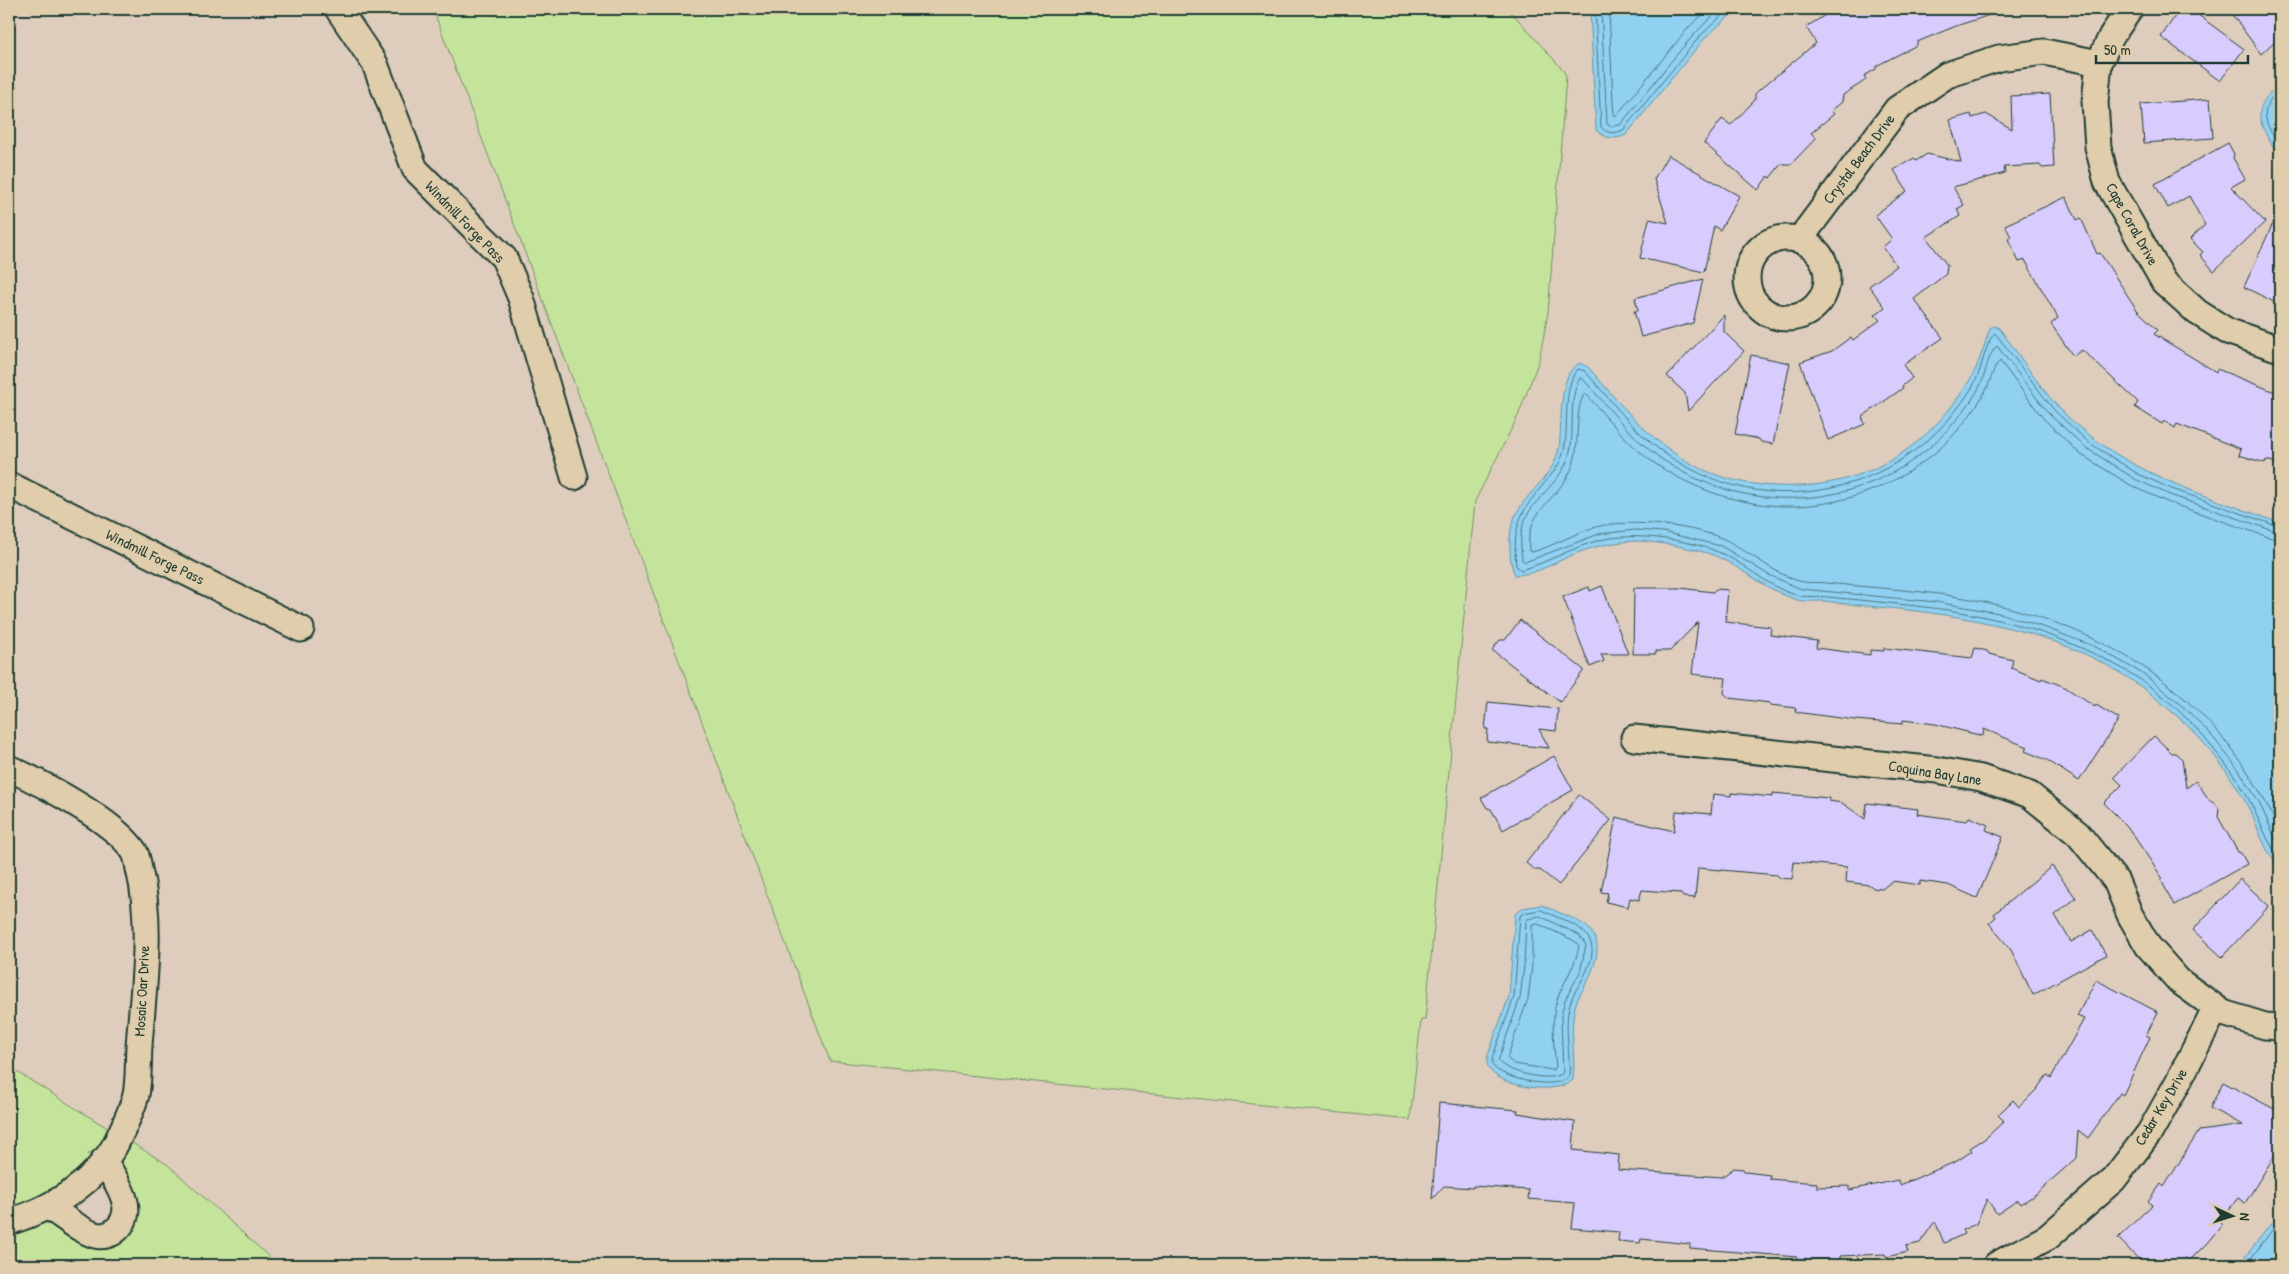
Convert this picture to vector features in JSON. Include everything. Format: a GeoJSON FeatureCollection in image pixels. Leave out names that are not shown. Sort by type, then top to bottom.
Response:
{"type":"FeatureCollection","features":[{"type":"Feature","properties":{"kind":"street","name":"Windmill Forge Pass"},"geometry":{"type":"LineString","coordinates":[[338,9],[375,64],[415,169],[504,258],[521,298],[574,477]]}},
{"type":"Feature","properties":{"kind":"street","name":"Cape Coral Drive"},"geometry":{"type":"LineString","coordinates":[[2130,9],[2112,35],[2099,63],[2095,102],[2096,120],[2098,147],[2107,182],[2164,282],[2197,312],[2227,330],[2280,349]]}},
{"type":"Feature","properties":{"kind":"street","name":"Crystal Beach Drive"},"geometry":{"type":"LineString","coordinates":[[1800,239],[1897,109],[1947,75],[1999,58],[2044,52],[2099,63]]}},
{"type":"Feature","properties":{"kind":"street","name":"Windmill Forge Pass"},"geometry":{"type":"LineString","coordinates":[[9,485],[301,629]]}},
{"type":"Feature","properties":{"kind":"street","name":"Coquina Bay Lane"},"geometry":{"type":"LineString","coordinates":[[1634,738],[1938,770],[1981,778],[2030,796],[2078,834],[2116,881],[2130,914],[2148,946],[2179,981],[2223,1013],[2265,1026],[2280,1027]]}},
{"type":"Feature","properties":{"kind":"street","name":"Mosaic Oar Drive"},"geometry":{"type":"LineString","coordinates":[[9,768],[45,785],[118,834],[135,852],[142,880],[145,963],[136,1096],[114,1147],[91,1177],[39,1212],[9,1222]]}},
{"type":"Feature","properties":{"kind":"street","name":"Cedar Key Drive"},"geometry":{"type":"LineString","coordinates":[[1996,1265],[2048,1237],[2114,1179],[2150,1132],[2216,1008]]}},
{"type":"Feature","properties":{"kind":"street"},"geometry":{"type":"LineString","coordinates":[[48,1207],[63,1215],[86,1232],[96,1236],[103,1236],[117,1230],[122,1223],[126,1204],[124,1195],[104,1160]]}},
{"type":"Feature","properties":{"kind":"green space"},"geometry":{"type":"Polygon","coordinates":[[[433,9],[1505,9],[1514,15],[1563,70],[1566,76],[1548,313],[1539,360],[1518,416],[1475,501],[1425,1020],[1421,1020],[1410,1120],[830,1061],[433,9]]]}},
{"type":"Feature","properties":{"kind":"green space"},"geometry":{"type":"Polygon","coordinates":[[[9,1067],[109,1129],[99,1147],[88,1154],[90,1158],[82,1169],[47,1195],[43,1193],[39,1200],[9,1211],[9,1067]]]}},
{"type":"Feature","properties":{"kind":"green space"},"geometry":{"type":"Polygon","coordinates":[[[129,1141],[168,1165],[278,1265],[9,1265],[9,1233],[48,1220],[115,1244],[117,1161],[129,1141]]]}},
{"type":"Feature","properties":{"kind":"water"},"geometry":{"type":"Polygon","coordinates":[[[1590,9],[1737,9],[1704,39],[1626,135],[1614,138],[1607,137],[1596,130],[1590,9]]]}},
{"type":"Feature","properties":{"kind":"water"},"geometry":{"type":"Polygon","coordinates":[[[2280,84],[2280,159],[2263,129],[2260,112],[2269,94],[2280,84]]]}},
{"type":"Feature","properties":{"kind":"water"},"geometry":{"type":"Polygon","coordinates":[[[1994,326],[1999,328],[2059,408],[2108,449],[2162,478],[2280,523],[2280,868],[2270,855],[2249,809],[2235,784],[2218,760],[2188,726],[2140,686],[2085,654],[2055,642],[1994,624],[1962,618],[1899,609],[1797,600],[1766,586],[1718,557],[1689,548],[1654,542],[1635,541],[1601,546],[1585,550],[1536,571],[1515,575],[1510,549],[1514,518],[1553,465],[1560,443],[1562,403],[1567,378],[1572,369],[1580,363],[1588,367],[1640,425],[1686,461],[1713,474],[1739,481],[1777,486],[1807,486],[1836,481],[1863,473],[1888,462],[1933,428],[1952,406],[1973,375],[1990,328],[1994,326]]]}},
{"type":"Feature","properties":{"kind":"water"},"geometry":{"type":"Polygon","coordinates":[[[1542,905],[1568,916],[1588,928],[1594,936],[1597,946],[1596,959],[1590,976],[1576,1003],[1573,1016],[1573,1080],[1565,1085],[1543,1088],[1518,1085],[1507,1081],[1490,1070],[1487,1062],[1509,996],[1515,914],[1522,908],[1542,905]]]}},
{"type":"Feature","properties":{"kind":"water"},"geometry":{"type":"Polygon","coordinates":[[[2280,1219],[2280,1265],[2239,1265],[2270,1225],[2280,1219]]]}},
{"type":"Feature","properties":{"kind":"building"},"geometry":{"type":"Polygon","coordinates":[[[1835,9],[1998,9],[1999,12],[1956,26],[1917,42],[1917,45],[1876,66],[1876,69],[1864,76],[1866,80],[1843,95],[1842,102],[1831,111],[1834,114],[1811,133],[1816,138],[1792,164],[1781,164],[1770,178],[1768,176],[1758,190],[1704,143],[1722,119],[1731,125],[1755,100],[1755,94],[1760,89],[1816,43],[1806,27],[1835,9]]]}},
{"type":"Feature","properties":{"kind":"building"},"geometry":{"type":"Polygon","coordinates":[[[2180,9],[2190,9],[2244,49],[2220,81],[2161,37],[2180,9]]]}},
{"type":"Feature","properties":{"kind":"building"},"geometry":{"type":"Polygon","coordinates":[[[2228,9],[2280,9],[2280,36],[2261,54],[2228,9]]]}},
{"type":"Feature","properties":{"kind":"building"},"geometry":{"type":"Polygon","coordinates":[[[2050,94],[2054,167],[2042,168],[2040,165],[2004,167],[2005,173],[1953,187],[1964,205],[1957,209],[1960,216],[1926,237],[1947,265],[1946,274],[1914,299],[1943,338],[1903,365],[1912,378],[1902,386],[1903,388],[1862,417],[1865,424],[1828,440],[1800,362],[1832,351],[1851,337],[1853,340],[1880,320],[1875,315],[1885,307],[1869,286],[1897,266],[1883,247],[1892,239],[1875,215],[1907,191],[1894,170],[1914,158],[1916,161],[1927,154],[1961,162],[1950,120],[1971,114],[1972,118],[1986,114],[2012,129],[2011,96],[2050,94]]]}},
{"type":"Feature","properties":{"kind":"building"},"geometry":{"type":"Polygon","coordinates":[[[2210,99],[2213,138],[2144,143],[2141,104],[2210,99]]]}},
{"type":"Feature","properties":{"kind":"building"},"geometry":{"type":"Polygon","coordinates":[[[2228,143],[2234,154],[2233,158],[2245,179],[2231,187],[2265,222],[2214,271],[2200,255],[2203,252],[2190,239],[2205,225],[2189,196],[2168,208],[2155,184],[2228,143]]]}},
{"type":"Feature","properties":{"kind":"building"},"geometry":{"type":"Polygon","coordinates":[[[1668,155],[1739,196],[1720,230],[1714,226],[1704,272],[1640,258],[1649,219],[1668,223],[1654,179],[1668,155]]]}},
{"type":"Feature","properties":{"kind":"building"},"geometry":{"type":"Polygon","coordinates":[[[2066,197],[2077,220],[2081,218],[2097,254],[2100,253],[2137,310],[2158,330],[2154,334],[2216,372],[2217,369],[2280,394],[2280,464],[2266,460],[2265,463],[2239,455],[2241,449],[2177,424],[2175,428],[2164,421],[2162,424],[2135,407],[2138,402],[2082,350],[2073,356],[2051,324],[2058,318],[2025,260],[2019,262],[2008,239],[2011,237],[2005,225],[2066,197]]]}},
{"type":"Feature","properties":{"kind":"building"},"geometry":{"type":"Polygon","coordinates":[[[2280,208],[2280,305],[2244,287],[2280,208]]]}},
{"type":"Feature","properties":{"kind":"building"},"geometry":{"type":"Polygon","coordinates":[[[1703,279],[1693,323],[1641,337],[1634,311],[1638,311],[1635,298],[1703,279]]]}},
{"type":"Feature","properties":{"kind":"building"},"geometry":{"type":"Polygon","coordinates":[[[1724,315],[1724,332],[1744,351],[1688,411],[1685,393],[1667,376],[1724,315]]]}},
{"type":"Feature","properties":{"kind":"building"},"geometry":{"type":"Polygon","coordinates":[[[1751,355],[1790,363],[1773,444],[1735,434],[1751,355]]]}},
{"type":"Feature","properties":{"kind":"building"},"geometry":{"type":"Polygon","coordinates":[[[1602,586],[1628,654],[1601,654],[1604,661],[1590,667],[1563,597],[1589,587],[1590,591],[1602,586]]]}},
{"type":"Feature","properties":{"kind":"building"},"geometry":{"type":"Polygon","coordinates":[[[1634,588],[1680,588],[1713,592],[1716,589],[1728,590],[1725,622],[1771,627],[1770,635],[1817,641],[1816,648],[1870,655],[1870,650],[1884,651],[1884,648],[1972,658],[1975,648],[1987,651],[1989,654],[2013,660],[2011,668],[2065,687],[2095,707],[2096,705],[2119,719],[2079,781],[2047,760],[2025,751],[2027,747],[1984,729],[1983,736],[1935,724],[1903,720],[1903,724],[1855,720],[1795,712],[1796,708],[1729,698],[1724,693],[1726,678],[1692,674],[1698,622],[1670,651],[1656,651],[1656,654],[1633,654],[1634,588]]]}},
{"type":"Feature","properties":{"kind":"building"},"geometry":{"type":"Polygon","coordinates":[[[1520,620],[1584,670],[1560,702],[1492,650],[1500,640],[1505,640],[1520,620]]]}},
{"type":"Feature","properties":{"kind":"building"},"geometry":{"type":"Polygon","coordinates":[[[1488,702],[1558,709],[1556,731],[1539,729],[1549,748],[1487,742],[1488,729],[1485,729],[1488,702]]]}},
{"type":"Feature","properties":{"kind":"building"},"geometry":{"type":"Polygon","coordinates":[[[2154,736],[2172,753],[2175,753],[2182,759],[2186,788],[2196,781],[2210,801],[2214,802],[2219,809],[2218,817],[2247,864],[2174,905],[2161,880],[2163,879],[2127,826],[2104,803],[2122,785],[2114,777],[2154,736]]]}},
{"type":"Feature","properties":{"kind":"building"},"geometry":{"type":"Polygon","coordinates":[[[1554,756],[1573,790],[1503,830],[1491,809],[1487,808],[1481,798],[1554,756]]]}},
{"type":"Feature","properties":{"kind":"building"},"geometry":{"type":"Polygon","coordinates":[[[1731,793],[1773,797],[1773,793],[1829,798],[1829,801],[1842,803],[1865,819],[1867,803],[1918,809],[1917,814],[1967,821],[1969,817],[1988,825],[1986,830],[2003,837],[1977,898],[1948,885],[1920,881],[1920,885],[1892,881],[1882,889],[1873,888],[1870,885],[1846,882],[1847,867],[1794,862],[1792,879],[1780,878],[1777,875],[1698,868],[1695,898],[1683,897],[1680,893],[1642,890],[1639,900],[1630,898],[1628,907],[1606,902],[1608,893],[1601,892],[1616,817],[1674,831],[1676,811],[1711,814],[1713,794],[1731,796],[1731,793]]]}},
{"type":"Feature","properties":{"kind":"building"},"geometry":{"type":"Polygon","coordinates":[[[1579,795],[1611,820],[1559,885],[1540,870],[1535,870],[1526,863],[1579,795]]]}},
{"type":"Feature","properties":{"kind":"building"},"geometry":{"type":"Polygon","coordinates":[[[2052,866],[2076,898],[2055,915],[2071,942],[2092,930],[2106,955],[2033,995],[2011,950],[1989,923],[1996,917],[1994,914],[2052,866]]]}},
{"type":"Feature","properties":{"kind":"building"},"geometry":{"type":"Polygon","coordinates":[[[2240,879],[2269,906],[2222,957],[2193,930],[2240,879]]]}},
{"type":"Feature","properties":{"kind":"building"},"geometry":{"type":"Polygon","coordinates":[[[2096,980],[2158,1012],[2146,1035],[2150,1037],[2123,1095],[2120,1093],[2088,1138],[2078,1130],[2076,1158],[2036,1194],[2021,1204],[2018,1200],[1997,1214],[1987,1199],[1976,1224],[1962,1230],[1964,1234],[1944,1243],[1935,1221],[1920,1243],[1906,1246],[1908,1252],[1886,1257],[1885,1254],[1840,1256],[1840,1260],[1799,1259],[1797,1257],[1690,1248],[1690,1244],[1641,1239],[1640,1243],[1618,1241],[1619,1232],[1572,1228],[1575,1203],[1528,1199],[1529,1190],[1444,1186],[1432,1199],[1439,1103],[1518,1110],[1517,1113],[1575,1122],[1573,1150],[1619,1155],[1618,1170],[1722,1177],[1734,1168],[1743,1169],[1745,1172],[1770,1175],[1769,1179],[1817,1183],[1817,1187],[1849,1186],[1849,1190],[1899,1180],[1900,1185],[1957,1161],[1972,1151],[1970,1148],[1986,1138],[2004,1121],[1998,1115],[2013,1100],[2019,1107],[2036,1090],[2047,1075],[2051,1078],[2084,1019],[2077,1016],[2096,980]]]}},
{"type":"Feature","properties":{"kind":"building"},"geometry":{"type":"Polygon","coordinates":[[[2223,1082],[2280,1112],[2280,1147],[2245,1203],[2238,1198],[2219,1222],[2222,1225],[2185,1265],[2144,1265],[2118,1238],[2152,1205],[2148,1202],[2161,1184],[2164,1187],[2199,1131],[2243,1125],[2210,1108],[2223,1082]]]}}]}
